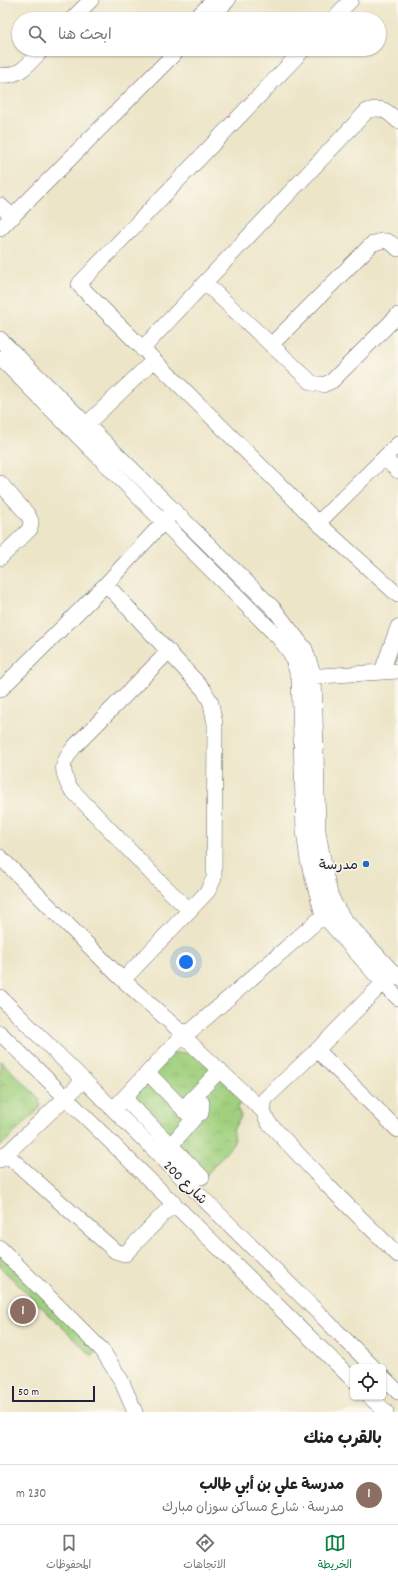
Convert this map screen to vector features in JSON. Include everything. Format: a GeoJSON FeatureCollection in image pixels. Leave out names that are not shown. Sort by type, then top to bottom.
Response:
{"type":"FeatureCollection","features":[{"type":"Feature","properties":{"kind":"street"},"geometry":{"type":"LineString","coordinates":[[79,12],[91,0]]}},
{"type":"Feature","properties":{"kind":"street"},"geometry":{"type":"LineString","coordinates":[[202,12],[214,0]]}},
{"type":"Feature","properties":{"kind":"street"},"geometry":{"type":"LineString","coordinates":[[216,12],[228,0]]}},
{"type":"Feature","properties":{"kind":"street"},"geometry":{"type":"LineString","coordinates":[[340,12],[351,0]]}},
{"type":"Feature","properties":{"kind":"street"},"geometry":{"type":"LineString","coordinates":[[0,75],[9,76],[21,71],[36,56]]}},
{"type":"Feature","properties":{"kind":"street"},"geometry":{"type":"LineString","coordinates":[[3,220],[159,56]]}},
{"type":"Feature","properties":{"kind":"street"},"geometry":{"type":"LineString","coordinates":[[3,220],[172,56]]}},
{"type":"Feature","properties":{"kind":"street"},"geometry":{"type":"LineString","coordinates":[[297,56],[80,283],[80,286],[318,523],[398,596]]}},
{"type":"Feature","properties":{"kind":"street"},"geometry":{"type":"LineString","coordinates":[[142,349],[367,111],[377,108],[388,111],[398,121]]}},
{"type":"Feature","properties":{"kind":"street"},"geometry":{"type":"LineString","coordinates":[[271,345],[372,244],[382,240],[392,242],[398,249]]}},
{"type":"Feature","properties":{"kind":"street"},"geometry":{"type":"LineString","coordinates":[[205,283],[312,383],[323,385],[332,381],[398,315]]}},
{"type":"Feature","properties":{"kind":"street"},"geometry":{"type":"LineString","coordinates":[[2,353],[86,424],[274,609],[305,649],[314,676],[318,831],[330,894],[343,918],[391,978],[398,998]]}},
{"type":"Feature","properties":{"kind":"street"},"geometry":{"type":"LineString","coordinates":[[2,353],[163,521],[278,637],[291,654],[299,678],[304,831],[308,861],[323,915],[391,978]]}},
{"type":"Feature","properties":{"kind":"street"},"geometry":{"type":"LineString","coordinates":[[86,424],[154,360]]}},
{"type":"Feature","properties":{"kind":"street"},"geometry":{"type":"LineString","coordinates":[[318,523],[398,444]]}},
{"type":"Feature","properties":{"kind":"street"},"geometry":{"type":"LineString","coordinates":[[384,458],[398,471]]}},
{"type":"Feature","properties":{"kind":"street"},"geometry":{"type":"LineString","coordinates":[[0,484],[28,515],[31,521],[30,529],[0,558]]}},
{"type":"Feature","properties":{"kind":"street"},"geometry":{"type":"LineString","coordinates":[[0,690],[106,584],[163,521],[175,511]]}},
{"type":"Feature","properties":{"kind":"street"},"geometry":{"type":"LineString","coordinates":[[106,584],[204,690],[211,703],[215,724],[214,878],[208,891],[123,980]]}},
{"type":"Feature","properties":{"kind":"street"},"geometry":{"type":"LineString","coordinates":[[382,671],[398,627]]}},
{"type":"Feature","properties":{"kind":"street"},"geometry":{"type":"LineString","coordinates":[[169,652],[74,747],[66,758],[63,771],[69,787],[156,878],[189,910]]}},
{"type":"Feature","properties":{"kind":"street"},"geometry":{"type":"LineString","coordinates":[[299,678],[398,671]]}},
{"type":"Feature","properties":{"kind":"street"},"geometry":{"type":"LineString","coordinates":[[0,857],[123,980],[184,1034],[263,1111],[268,1122],[328,1186],[398,1255]]}},
{"type":"Feature","properties":{"kind":"street"},"geometry":{"type":"LineString","coordinates":[[113,1109],[184,1034],[192,1030],[335,905]]}},
{"type":"Feature","properties":{"kind":"street"},"geometry":{"type":"LineString","coordinates":[[263,1111],[265,1099],[391,978]]}},
{"type":"Feature","properties":{"kind":"street","name":"شارع 200"},"geometry":{"type":"LineString","coordinates":[[0,997],[369,1364]]}},
{"type":"Feature","properties":{"kind":"street","name":"شارع 200"},"geometry":{"type":"LineString","coordinates":[[0,1033],[350,1377]]}},
{"type":"Feature","properties":{"kind":"street"},"geometry":{"type":"LineString","coordinates":[[317,1050],[398,1130]]}},
{"type":"Feature","properties":{"kind":"street"},"geometry":{"type":"LineString","coordinates":[[171,1145],[191,1110],[220,1070]]}},
{"type":"Feature","properties":{"kind":"street"},"geometry":{"type":"LineString","coordinates":[[148,1073],[191,1110]]}},
{"type":"Feature","properties":{"kind":"street"},"geometry":{"type":"LineString","coordinates":[[84,1080],[67,1098],[3,1157],[114,1251],[120,1254],[124,1254],[174,1203]]}},
{"type":"Feature","properties":{"kind":"street"},"geometry":{"type":"LineString","coordinates":[[124,1098],[202,1177]]}},
{"type":"Feature","properties":{"kind":"street"},"geometry":{"type":"LineString","coordinates":[[0,1248],[102,1350],[121,1380],[135,1412]]}},
{"type":"Feature","properties":{"kind":"street"},"geometry":{"type":"LineString","coordinates":[[386,1380],[398,1392]]}},
{"type":"Feature","properties":{"kind":"street"},"geometry":{"type":"LineString","coordinates":[[373,1400],[386,1412]]}},
{"type":"Feature","properties":{"kind":"green space"},"geometry":{"type":"Polygon","coordinates":[[[195,1048],[243,1099],[237,1108],[241,1116],[233,1130],[234,1143],[201,1181],[120,1103],[169,1053],[183,1053],[195,1048]]]}},
{"type":"Feature","properties":{"kind":"green space"},"geometry":{"type":"Polygon","coordinates":[[[0,1060],[39,1098],[40,1108],[0,1147],[0,1060]]]}},
{"type":"Feature","properties":{"kind":"green space"},"geometry":{"type":"Polygon","coordinates":[[[0,1252],[99,1349],[92,1356],[0,1267],[0,1252]]]}},
{"type":"Feature","properties":{"kind":"place","name":"مدرسة"},"geometry":{"type":"Point","coordinates":[366,864]}},
{"type":"Feature","properties":{"kind":"place","name":"مدرسة علي بن أبي طالب"},"geometry":{"type":"Point","coordinates":[23,1311]}}]}
